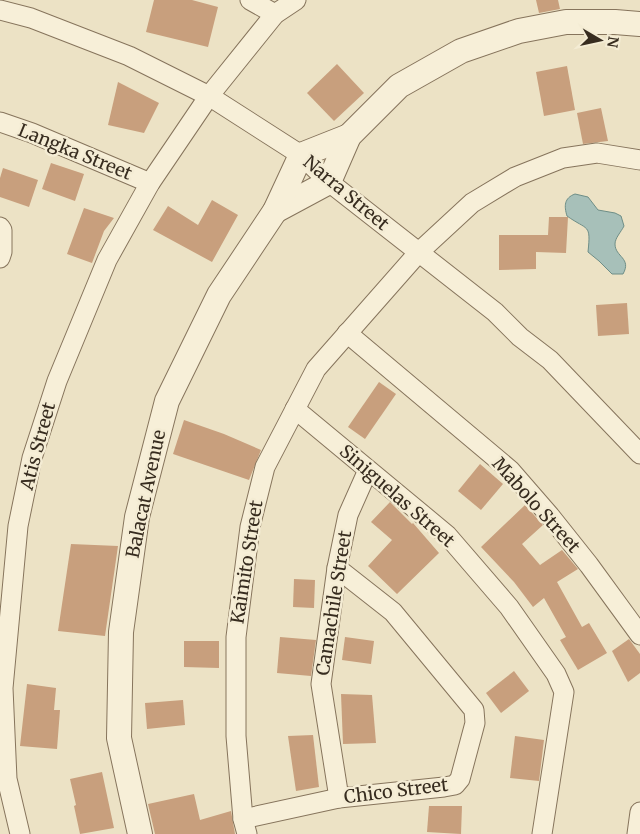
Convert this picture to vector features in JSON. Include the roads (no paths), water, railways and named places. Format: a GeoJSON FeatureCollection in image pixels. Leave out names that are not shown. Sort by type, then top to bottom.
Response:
{"type":"FeatureCollection","features":[{"type":"Feature","properties":{"kind":"street"},"geometry":{"type":"LineString","coordinates":[[250,0],[275,14]]}},
{"type":"Feature","properties":{"kind":"street","name":"Atis Street"},"geometry":{"type":"LineString","coordinates":[[20,834],[4,779],[3,688],[18,526],[32,458],[57,381],[107,260],[150,183],[209,96],[275,14],[296,0]]}},
{"type":"Feature","properties":{"kind":"street","name":"Narra Street"},"geometry":{"type":"LineString","coordinates":[[0,10],[30,18],[129,56],[209,96],[301,155],[329,182],[495,312],[520,337],[550,360],[639,451]]}},
{"type":"Feature","properties":{"kind":"street"},"geometry":{"type":"LineString","coordinates":[[329,182],[349,136],[399,86],[461,51],[520,32],[566,22],[640,24]]}},
{"type":"Feature","properties":{"kind":"street","name":"Langka Street"},"geometry":{"type":"LineString","coordinates":[[0,122],[32,133],[150,183]]}},
{"type":"Feature","properties":{"kind":"street"},"geometry":{"type":"LineString","coordinates":[[301,155],[349,136]]}},
{"type":"Feature","properties":{"kind":"street","name":"Kaimito Street"},"geometry":{"type":"LineString","coordinates":[[245,827],[236,736],[236,636],[250,527],[265,467],[316,369],[419,252],[472,203],[514,177],[563,158],[597,153],[640,160]]}},
{"type":"Feature","properties":{"kind":"street","name":"Balacat Avenue"},"geometry":{"type":"LineString","coordinates":[[140,834],[119,738],[121,632],[137,517],[167,401],[219,295],[275,212],[301,155]]}},
{"type":"Feature","properties":{"kind":"street","name":"Balacat Avenue"},"geometry":{"type":"LineString","coordinates":[[275,212],[329,182]]}},
{"type":"Feature","properties":{"kind":"street"},"geometry":{"type":"LineString","coordinates":[[0,227],[2,238],[0,258]]}},
{"type":"Feature","properties":{"kind":"street","name":"Mabolo Street"},"geometry":{"type":"LineString","coordinates":[[347,333],[510,470],[589,564],[640,635]]}},
{"type":"Feature","properties":{"kind":"street","name":"Siniguelas Street"},"geometry":{"type":"LineString","coordinates":[[295,409],[447,536],[509,607],[556,674],[564,692],[542,834]]}},
{"type":"Feature","properties":{"kind":"street","name":"Camachile Street"},"geometry":{"type":"LineString","coordinates":[[339,798],[321,684],[337,568],[348,515],[368,470]]}},
{"type":"Feature","properties":{"kind":"street","name":"Chico Street"},"geometry":{"type":"LineString","coordinates":[[245,827],[339,798],[444,788],[454,785],[460,779],[475,724],[474,710],[393,612],[337,568]]}},
{"type":"Feature","properties":{"kind":"street"},"geometry":{"type":"LineString","coordinates":[[637,834],[640,812]]}},
{"type":"Feature","properties":{"kind":"water"},"geometry":{"type":"Polygon","coordinates":[[[575,194],[588,197],[598,210],[621,216],[624,226],[615,244],[626,264],[623,274],[612,274],[588,252],[588,232],[584,226],[567,216],[566,212],[567,200],[575,194]]]}}]}
